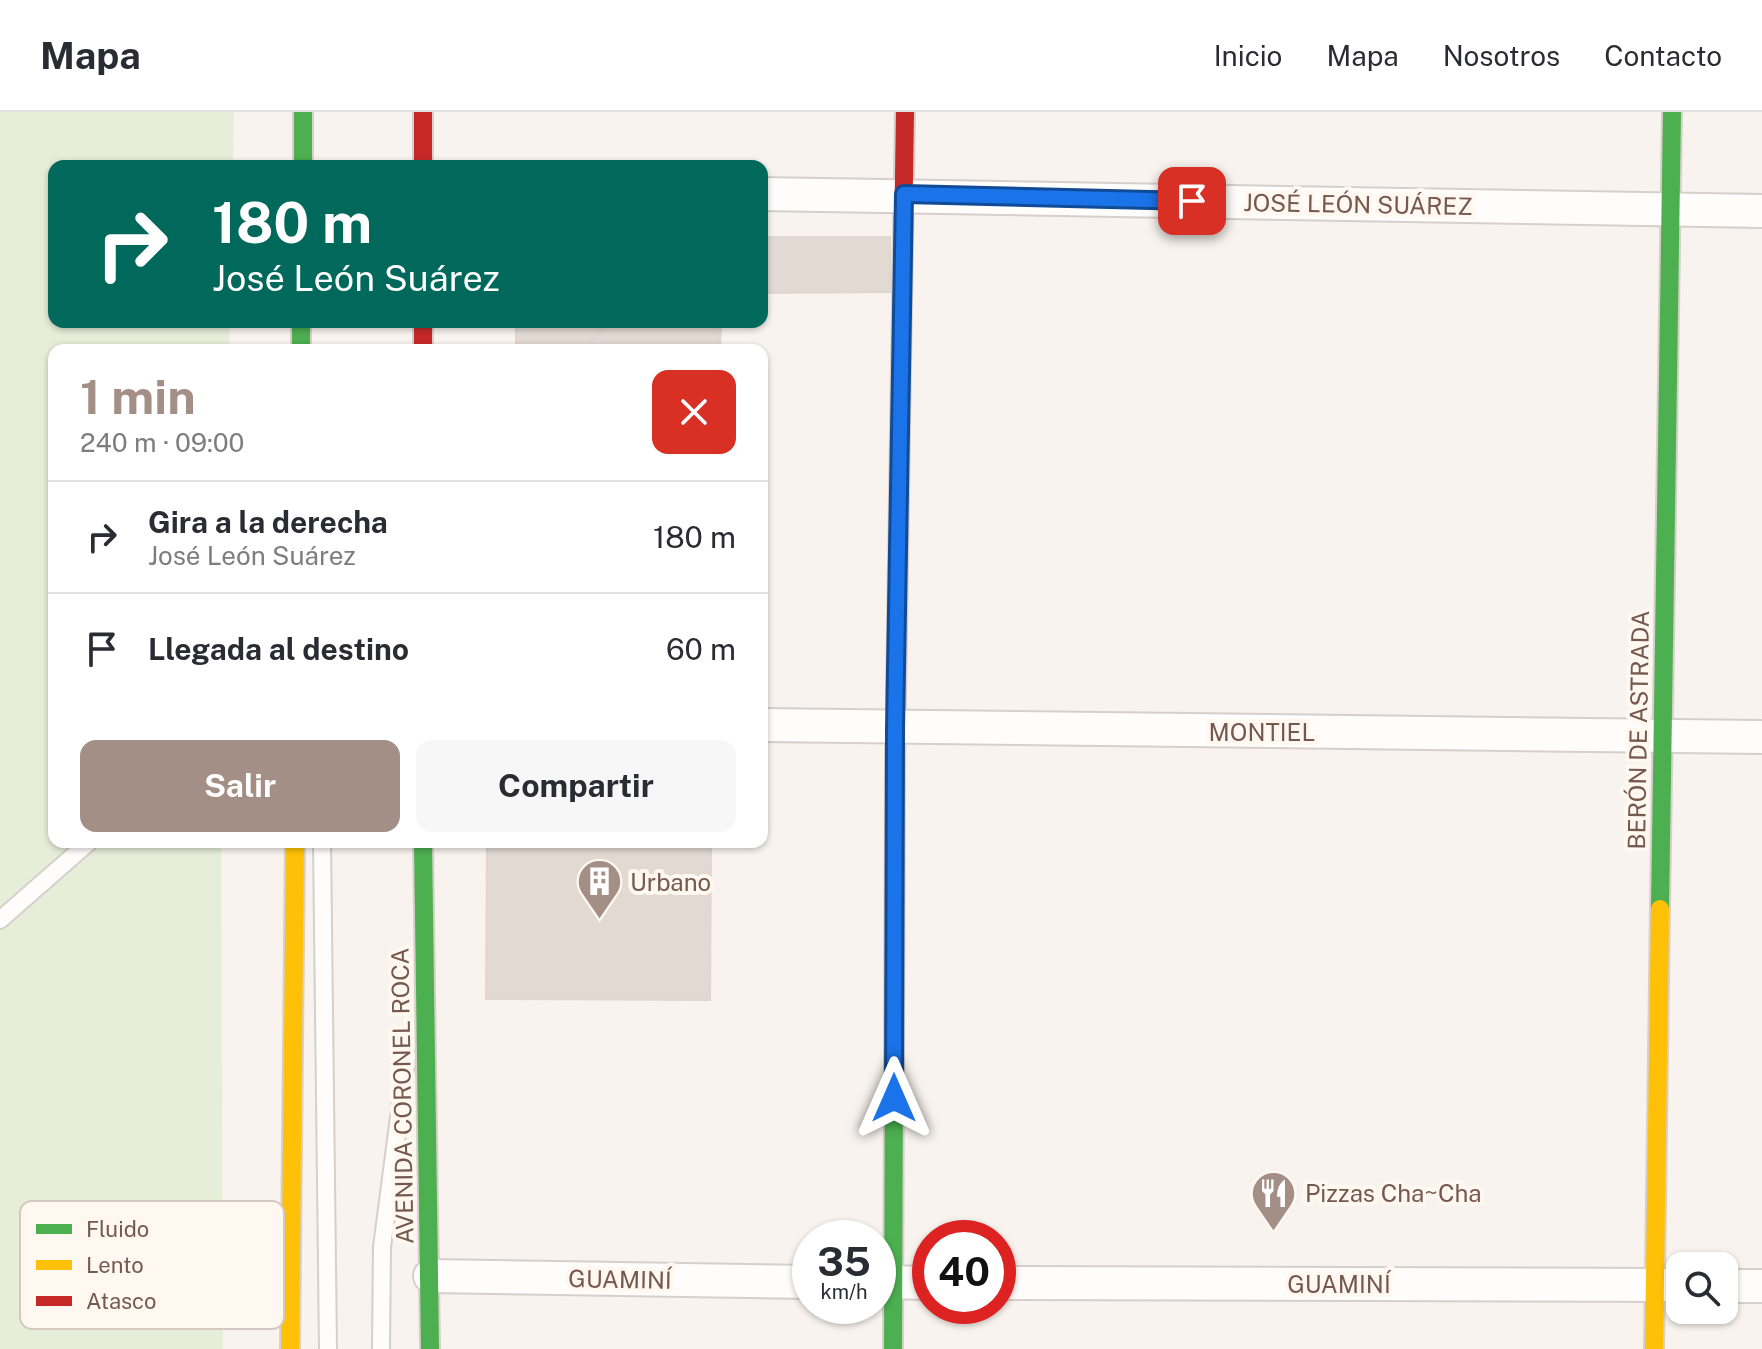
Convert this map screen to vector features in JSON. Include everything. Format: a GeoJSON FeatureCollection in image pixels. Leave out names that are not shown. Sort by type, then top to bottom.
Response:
{"type":"FeatureCollection","features":[{"type":"Feature","properties":{"kind":"street"},"geometry":{"type":"LineString","coordinates":[[303,112],[303,160]]}},
{"type":"Feature","properties":{"kind":"street"},"geometry":{"type":"LineString","coordinates":[[423,112],[423,160]]}},
{"type":"Feature","properties":{"kind":"street"},"geometry":{"type":"LineString","coordinates":[[887,1220],[905,112]]}},
{"type":"Feature","properties":{"kind":"street","name":"BERÓN DE ASTRADA"},"geometry":{"type":"LineString","coordinates":[[1667,1252],[1662,736],[1672,112]]}},
{"type":"Feature","properties":{"kind":"street","name":"JOSÉ LEÓN SUÁREZ"},"geometry":{"type":"LineString","coordinates":[[768,194],[1762,211]]}},
{"type":"Feature","properties":{"kind":"street","name":"MONTIEL"},"geometry":{"type":"LineString","coordinates":[[768,725],[1762,737]]}},
{"type":"Feature","properties":{"kind":"street"},"geometry":{"type":"LineString","coordinates":[[290,1349],[295,848]]}},
{"type":"Feature","properties":{"kind":"street","name":"AVENIDA CORONEL ROCA"},"geometry":{"type":"LineString","coordinates":[[423,848],[430,1349]]}},
{"type":"Feature","properties":{"kind":"street","name":"GUAMINÍ"},"geometry":{"type":"LineString","coordinates":[[430,1276],[792,1282]]}},
{"type":"Feature","properties":{"kind":"street","name":"GUAMINÍ"},"geometry":{"type":"LineString","coordinates":[[1016,1283],[1666,1285]]}},
{"type":"Feature","properties":{"kind":"street"},"geometry":{"type":"LineString","coordinates":[[1738,1286],[1762,1286]]}},
{"type":"Feature","properties":{"kind":"street","name":"BERÓN DE ASTRADA"},"geometry":{"type":"LineString","coordinates":[[1654,1349],[1666,1290]]}},
{"type":"Feature","properties":{"kind":"street"},"geometry":{"type":"LineString","coordinates":[[890,1324],[893,1349]]}},
{"type":"Feature","properties":{"kind":"lane"},"geometry":{"type":"LineString","coordinates":[[0,920],[82,848]]}},
{"type":"Feature","properties":{"kind":"lane"},"geometry":{"type":"LineString","coordinates":[[322,848],[328,1349]]}},
{"type":"Feature","properties":{"kind":"lane"},"geometry":{"type":"LineString","coordinates":[[381,1349],[382,1247],[422,946]]}},
{"type":"Feature","properties":{"kind":"green space"},"geometry":{"type":"Polygon","coordinates":[[[0,112],[234,112],[233,160],[48,160],[48,328],[230,328],[229,344],[48,344],[48,848],[221,848],[222,1201],[20,1201],[20,1329],[223,1329],[223,1349],[0,1349],[0,112]]]}},
{"type":"Feature","properties":{"kind":"building"},"geometry":{"type":"Polygon","coordinates":[[[768,237],[890,237],[891,292],[768,293],[768,237]]]}},
{"type":"Feature","properties":{"kind":"building"},"geometry":{"type":"Polygon","coordinates":[[[516,328],[604,328],[590,344],[516,344],[516,328]]]}},
{"type":"Feature","properties":{"kind":"building"},"geometry":{"type":"Polygon","coordinates":[[[604,328],[721,328],[720,344],[590,344],[604,328]]]}},
{"type":"Feature","properties":{"kind":"building","name":"Urbano"},"geometry":{"type":"Polygon","coordinates":[[[487,848],[711,848],[710,1000],[486,999],[487,848]]]}},
{"type":"Feature","properties":{"kind":"traffic: fast"},"geometry":{"type":"LineString","coordinates":[[303,112],[303,160]]}},
{"type":"Feature","properties":{"kind":"traffic: fast"},"geometry":{"type":"LineString","coordinates":[[1660,909],[1672,112]]}},
{"type":"Feature","properties":{"kind":"traffic: fast"},"geometry":{"type":"LineString","coordinates":[[301,328],[301,344]]}},
{"type":"Feature","properties":{"kind":"traffic: fast"},"geometry":{"type":"LineString","coordinates":[[893,1349],[895,769]]}},
{"type":"Feature","properties":{"kind":"traffic: fast"},"geometry":{"type":"LineString","coordinates":[[423,848],[430,1349]]}},
{"type":"Feature","properties":{"kind":"traffic: slow"},"geometry":{"type":"LineString","coordinates":[[895,769],[900,429]]}},
{"type":"Feature","properties":{"kind":"traffic: slow"},"geometry":{"type":"LineString","coordinates":[[290,1349],[295,848]]}},
{"type":"Feature","properties":{"kind":"traffic: slow"},"geometry":{"type":"LineString","coordinates":[[1654,1349],[1660,909]]}},
{"type":"Feature","properties":{"kind":"traffic: jam"},"geometry":{"type":"LineString","coordinates":[[423,112],[423,160]]}},
{"type":"Feature","properties":{"kind":"traffic: jam"},"geometry":{"type":"LineString","coordinates":[[900,429],[905,112]]}},
{"type":"Feature","properties":{"kind":"traffic: jam"},"geometry":{"type":"LineString","coordinates":[[423,328],[423,344]]}},
{"type":"Feature","properties":{"kind":"place","name":"Urbano"},"geometry":{"type":"Point","coordinates":[599,921]}},
{"type":"Feature","properties":{"kind":"place","name":"Pizzas Cha~Cha"},"geometry":{"type":"Point","coordinates":[1274,1232]}},
{"type":"Feature","properties":{"kind":"route"},"geometry":{"type":"LineString","coordinates":[[894,1098],[895,729],[904,194],[1192,201]]}}]}
